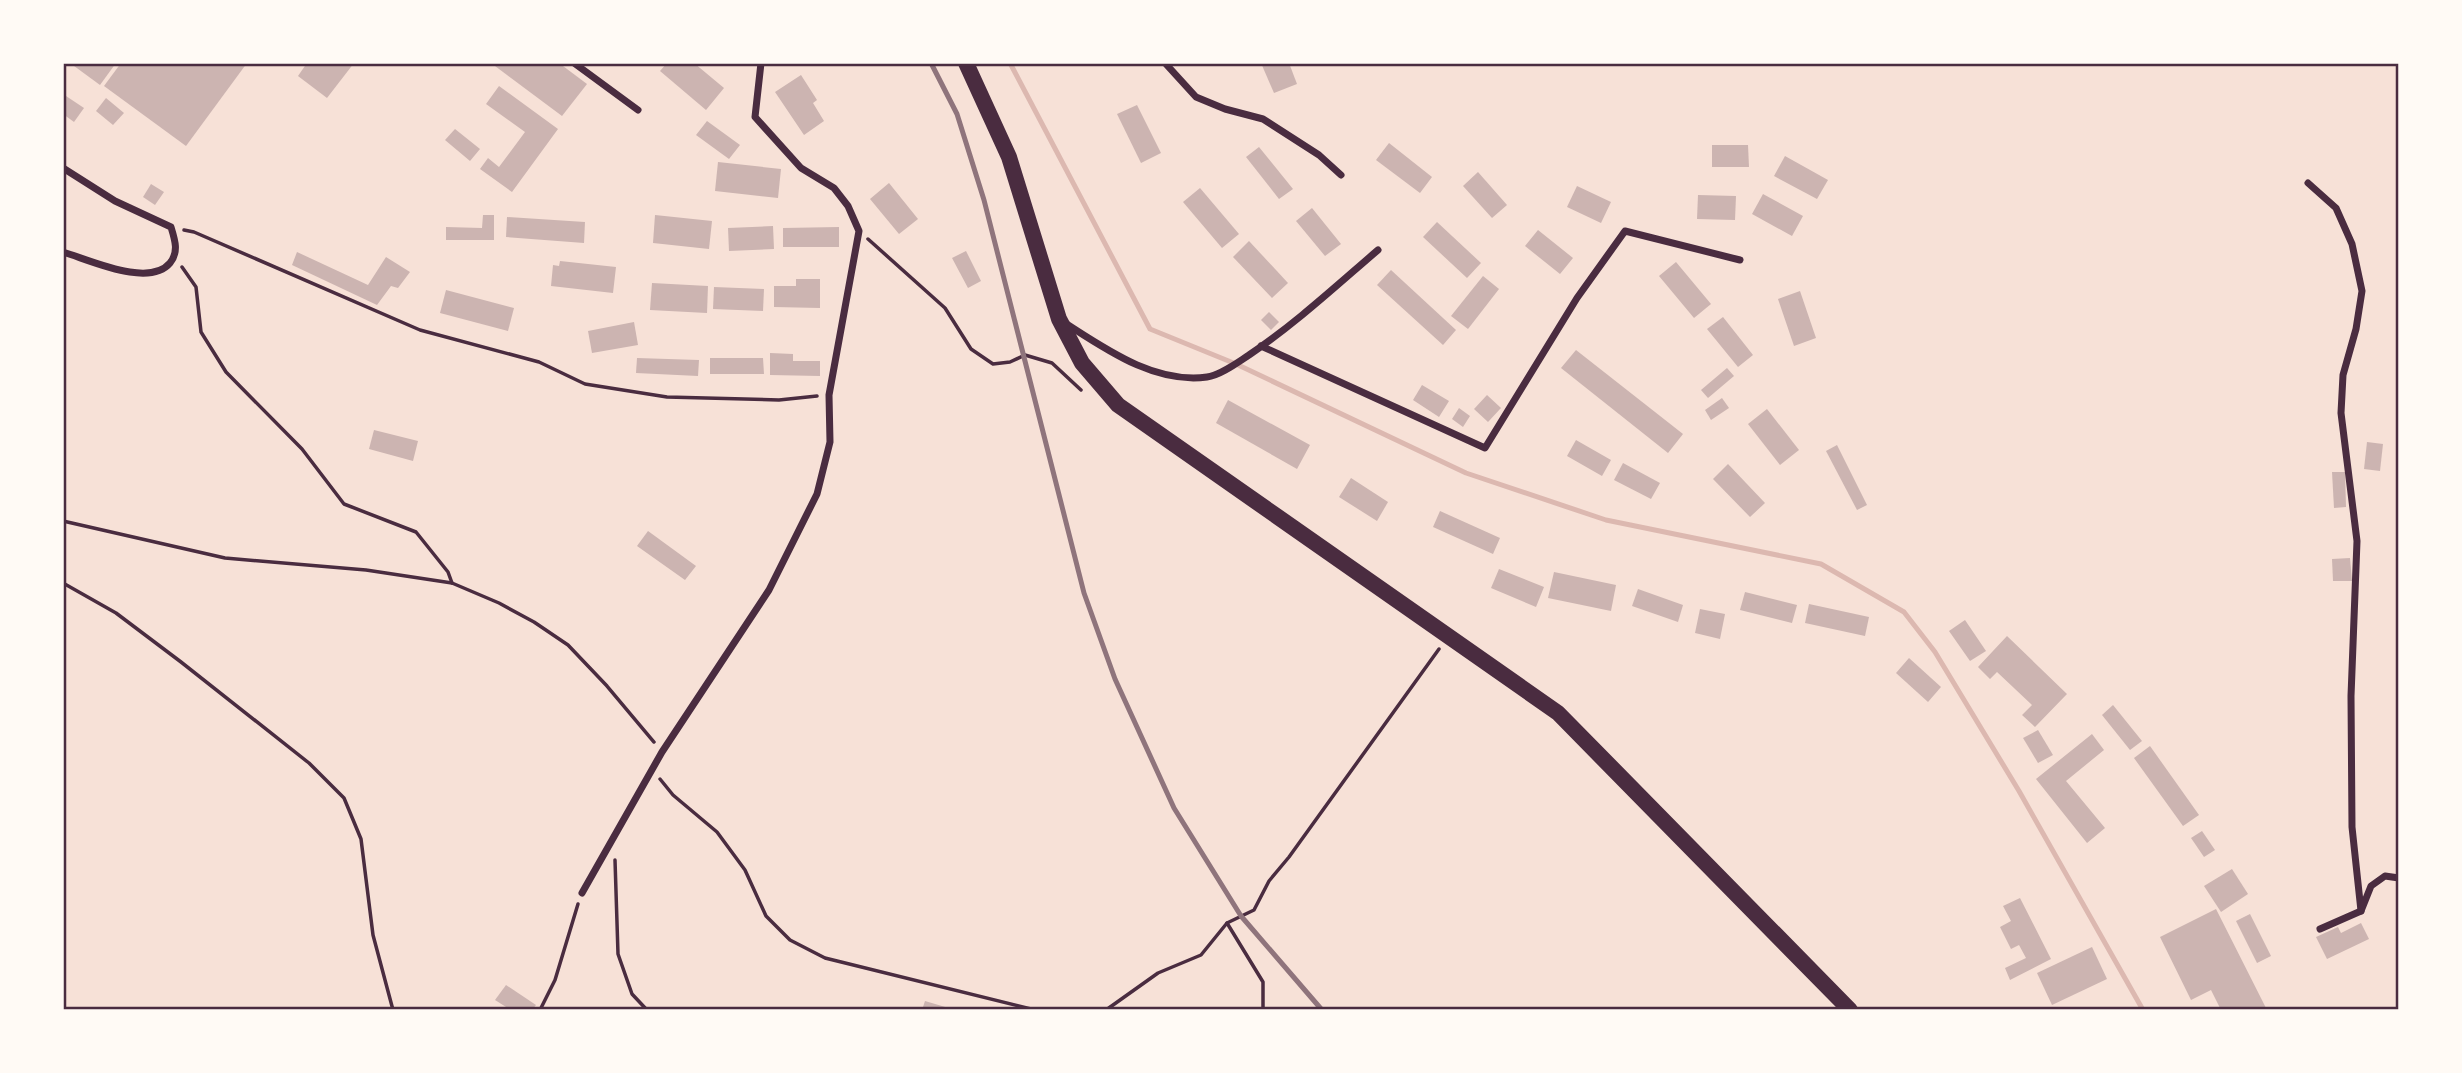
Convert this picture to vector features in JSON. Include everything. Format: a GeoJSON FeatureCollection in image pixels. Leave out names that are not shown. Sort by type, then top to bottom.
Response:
{"type":"FeatureCollection","features":[{"type":"Feature","properties":{"kind":"main road"},"geometry":{"type":"LineString","coordinates":[[966,63],[1009,158],[1059,319],[1082,362],[1118,405],[1558,713],[1850,1010]]}},
{"type":"Feature","properties":{"kind":"street"},"geometry":{"type":"LineString","coordinates":[[573,63],[638,110]]}},
{"type":"Feature","properties":{"kind":"street"},"geometry":{"type":"LineString","coordinates":[[582,893],[662,752],[769,590],[817,494],[830,442],[829,395],[859,231],[848,206],[834,188],[801,168],[755,117],[761,63]]}},
{"type":"Feature","properties":{"kind":"street"},"geometry":{"type":"LineString","coordinates":[[1166,63],[1196,97],[1225,110],[1263,120],[1319,155],[1341,175]]}},
{"type":"Feature","properties":{"kind":"street"},"geometry":{"type":"LineString","coordinates":[[63,168],[115,201],[171,227],[176,240],[175,257],[164,270],[146,275],[63,252]]}},
{"type":"Feature","properties":{"kind":"street"},"geometry":{"type":"LineString","coordinates":[[2308,183],[2336,208],[2352,244],[2362,291],[2356,329],[2343,375],[2341,413],[2357,541],[2351,696],[2352,827],[2361,911]]}},
{"type":"Feature","properties":{"kind":"street"},"geometry":{"type":"LineString","coordinates":[[1261,346],[1485,448],[1577,298],[1625,231],[1740,260]]}},
{"type":"Feature","properties":{"kind":"street"},"geometry":{"type":"LineString","coordinates":[[1059,319],[1107,351],[1145,368],[1180,377],[1209,377],[1236,364],[1281,334],[1378,250]]}},
{"type":"Feature","properties":{"kind":"street"},"geometry":{"type":"LineString","coordinates":[[2320,929],[2361,911],[2371,886],[2385,876],[2399,878]]}},
{"type":"Feature","properties":{"kind":"path"},"geometry":{"type":"LineString","coordinates":[[171,227],[194,232],[420,330],[539,362],[585,384],[667,397],[779,400],[829,395]]}},
{"type":"Feature","properties":{"kind":"path"},"geometry":{"type":"LineString","coordinates":[[859,231],[945,308],[971,349],[993,364],[1010,362],[1025,355],[1052,363],[1086,394]]}},
{"type":"Feature","properties":{"kind":"path"},"geometry":{"type":"LineString","coordinates":[[175,257],[196,287],[201,332],[226,372],[302,449],[344,504],[416,532],[448,572],[452,583]]}},
{"type":"Feature","properties":{"kind":"path"},"geometry":{"type":"LineString","coordinates":[[63,522],[225,558],[366,570],[452,583],[534,621],[568,645],[607,686],[662,752]]}},
{"type":"Feature","properties":{"kind":"path"},"geometry":{"type":"LineString","coordinates":[[63,583],[116,613],[181,662],[309,763],[344,798],[360,839],[373,935],[393,1010]]}},
{"type":"Feature","properties":{"kind":"path"},"geometry":{"type":"LineString","coordinates":[[1106,1010],[1158,973],[1201,954],[1227,923],[1254,910],[1269,881],[1289,858],[1448,638]]}},
{"type":"Feature","properties":{"kind":"path"},"geometry":{"type":"LineString","coordinates":[[653,769],[673,795],[717,832],[745,870],[766,916],[790,940],[825,958],[1035,1010]]}},
{"type":"Feature","properties":{"kind":"path"},"geometry":{"type":"LineString","coordinates":[[614,837],[618,954],[632,994],[647,1010]]}},
{"type":"Feature","properties":{"kind":"path"},"geometry":{"type":"LineString","coordinates":[[540,1010],[555,980],[582,893]]}},
{"type":"Feature","properties":{"kind":"path"},"geometry":{"type":"LineString","coordinates":[[1227,923],[1263,982],[1263,1010]]}},
{"type":"Feature","properties":{"kind":"building"},"geometry":{"type":"Polygon","coordinates":[[[70,63],[116,63],[100,85],[70,63]]]}},
{"type":"Feature","properties":{"kind":"building"},"geometry":{"type":"Polygon","coordinates":[[[121,63],[247,63],[186,146],[104,86],[121,63]]]}},
{"type":"Feature","properties":{"kind":"building"},"geometry":{"type":"Polygon","coordinates":[[[307,63],[354,63],[327,98],[298,76],[307,63]]]}},
{"type":"Feature","properties":{"kind":"building"},"geometry":{"type":"Polygon","coordinates":[[[491,63],[559,63],[587,84],[562,116],[491,63]]]}},
{"type":"Feature","properties":{"kind":"building"},"geometry":{"type":"Polygon","coordinates":[[[667,63],[694,63],[724,88],[706,110],[660,71],[667,63]]]}},
{"type":"Feature","properties":{"kind":"building"},"geometry":{"type":"Polygon","coordinates":[[[1261,63],[1289,63],[1297,84],[1274,93],[1261,63]]]}},
{"type":"Feature","properties":{"kind":"building"},"geometry":{"type":"Polygon","coordinates":[[[801,75],[817,100],[813,103],[824,121],[804,135],[775,92],[801,75]]]}},
{"type":"Feature","properties":{"kind":"building"},"geometry":{"type":"Polygon","coordinates":[[[499,86],[558,129],[512,192],[480,169],[488,158],[499,167],[525,132],[486,104],[499,86]]]}},
{"type":"Feature","properties":{"kind":"building"},"geometry":{"type":"Polygon","coordinates":[[[63,94],[84,108],[74,122],[63,114],[63,94]]]}},
{"type":"Feature","properties":{"kind":"building"},"geometry":{"type":"Polygon","coordinates":[[[106,98],[124,113],[113,125],[96,111],[106,98]]]}},
{"type":"Feature","properties":{"kind":"building"},"geometry":{"type":"Polygon","coordinates":[[[1137,105],[1161,153],[1141,163],[1117,114],[1137,105]]]}},
{"type":"Feature","properties":{"kind":"building"},"geometry":{"type":"Polygon","coordinates":[[[707,121],[740,145],[729,159],[696,135],[707,121]]]}},
{"type":"Feature","properties":{"kind":"building"},"geometry":{"type":"Polygon","coordinates":[[[455,129],[480,149],[470,161],[445,140],[455,129]]]}},
{"type":"Feature","properties":{"kind":"building"},"geometry":{"type":"Polygon","coordinates":[[[1389,143],[1432,177],[1420,193],[1376,160],[1389,143]]]}},
{"type":"Feature","properties":{"kind":"building"},"geometry":{"type":"Polygon","coordinates":[[[1712,145],[1748,145],[1749,167],[1712,167],[1712,145]]]}},
{"type":"Feature","properties":{"kind":"building"},"geometry":{"type":"Polygon","coordinates":[[[1259,147],[1293,189],[1279,199],[1246,157],[1259,147]]]}},
{"type":"Feature","properties":{"kind":"building"},"geometry":{"type":"Polygon","coordinates":[[[1785,156],[1828,180],[1817,199],[1774,176],[1785,156]]]}},
{"type":"Feature","properties":{"kind":"building"},"geometry":{"type":"Polygon","coordinates":[[[718,162],[781,169],[778,198],[715,191],[718,162]]]}},
{"type":"Feature","properties":{"kind":"building"},"geometry":{"type":"Polygon","coordinates":[[[1478,172],[1507,205],[1492,218],[1463,186],[1478,172]]]}},
{"type":"Feature","properties":{"kind":"building"},"geometry":{"type":"Polygon","coordinates":[[[889,183],[918,219],[899,234],[870,199],[889,183]]]}},
{"type":"Feature","properties":{"kind":"building"},"geometry":{"type":"Polygon","coordinates":[[[151,184],[164,192],[155,205],[143,197],[151,184]]]}},
{"type":"Feature","properties":{"kind":"building"},"geometry":{"type":"Polygon","coordinates":[[[1577,186],[1611,202],[1601,223],[1567,207],[1577,186]]]}},
{"type":"Feature","properties":{"kind":"building"},"geometry":{"type":"Polygon","coordinates":[[[1200,188],[1239,234],[1222,248],[1183,202],[1200,188]]]}},
{"type":"Feature","properties":{"kind":"building"},"geometry":{"type":"Polygon","coordinates":[[[1763,194],[1803,216],[1792,236],[1752,214],[1763,194]]]}},
{"type":"Feature","properties":{"kind":"building"},"geometry":{"type":"Polygon","coordinates":[[[1698,195],[1736,196],[1735,220],[1697,219],[1698,195]]]}},
{"type":"Feature","properties":{"kind":"building"},"geometry":{"type":"Polygon","coordinates":[[[1312,208],[1341,244],[1325,256],[1296,221],[1312,208]]]}},
{"type":"Feature","properties":{"kind":"building"},"geometry":{"type":"Polygon","coordinates":[[[483,215],[494,215],[494,240],[446,240],[446,227],[482,228],[483,215]]]}},
{"type":"Feature","properties":{"kind":"building"},"geometry":{"type":"Polygon","coordinates":[[[655,215],[712,221],[709,249],[653,243],[655,215]]]}},
{"type":"Feature","properties":{"kind":"building"},"geometry":{"type":"Polygon","coordinates":[[[507,217],[585,222],[584,243],[506,237],[507,217]]]}},
{"type":"Feature","properties":{"kind":"building"},"geometry":{"type":"Polygon","coordinates":[[[1437,222],[1481,263],[1467,278],[1423,237],[1437,222]]]}},
{"type":"Feature","properties":{"kind":"building"},"geometry":{"type":"Polygon","coordinates":[[[773,226],[774,249],[729,251],[728,228],[773,226]]]}},
{"type":"Feature","properties":{"kind":"building"},"geometry":{"type":"Polygon","coordinates":[[[839,227],[839,247],[783,247],[783,228],[839,227]]]}},
{"type":"Feature","properties":{"kind":"building"},"geometry":{"type":"Polygon","coordinates":[[[1538,230],[1573,258],[1560,274],[1525,246],[1538,230]]]}},
{"type":"Feature","properties":{"kind":"building"},"geometry":{"type":"Polygon","coordinates":[[[1249,241],[1288,283],[1272,298],[1233,257],[1249,241]]]}},
{"type":"Feature","properties":{"kind":"building"},"geometry":{"type":"Polygon","coordinates":[[[966,251],[981,281],[968,288],[952,258],[966,251]]]}},
{"type":"Feature","properties":{"kind":"building"},"geometry":{"type":"Polygon","coordinates":[[[297,252],[368,285],[386,257],[410,272],[398,288],[391,286],[377,305],[292,265],[297,252]]]}},
{"type":"Feature","properties":{"kind":"building"},"geometry":{"type":"Polygon","coordinates":[[[560,261],[616,267],[613,293],[551,286],[553,265],[559,266],[560,261]]]}},
{"type":"Feature","properties":{"kind":"building"},"geometry":{"type":"Polygon","coordinates":[[[1676,262],[1711,304],[1694,318],[1659,276],[1676,262]]]}},
{"type":"Feature","properties":{"kind":"building"},"geometry":{"type":"Polygon","coordinates":[[[1391,270],[1456,330],[1443,345],[1377,285],[1391,270]]]}},
{"type":"Feature","properties":{"kind":"building"},"geometry":{"type":"Polygon","coordinates":[[[1483,276],[1499,289],[1468,329],[1451,316],[1483,276]]]}},
{"type":"Feature","properties":{"kind":"building"},"geometry":{"type":"Polygon","coordinates":[[[796,279],[820,279],[820,308],[774,307],[774,286],[796,286],[796,279]]]}},
{"type":"Feature","properties":{"kind":"building"},"geometry":{"type":"Polygon","coordinates":[[[652,283],[708,286],[707,313],[650,310],[652,283]]]}},
{"type":"Feature","properties":{"kind":"building"},"geometry":{"type":"Polygon","coordinates":[[[714,287],[764,289],[763,311],[713,309],[714,287]]]}},
{"type":"Feature","properties":{"kind":"building"},"geometry":{"type":"Polygon","coordinates":[[[446,290],[514,308],[508,331],[440,313],[446,290]]]}},
{"type":"Feature","properties":{"kind":"building"},"geometry":{"type":"Polygon","coordinates":[[[1800,291],[1816,338],[1794,346],[1778,299],[1800,291]]]}},
{"type":"Feature","properties":{"kind":"building"},"geometry":{"type":"Polygon","coordinates":[[[1269,312],[1279,322],[1271,330],[1261,320],[1269,312]]]}},
{"type":"Feature","properties":{"kind":"building"},"geometry":{"type":"Polygon","coordinates":[[[1723,317],[1753,355],[1738,367],[1707,329],[1723,317]]]}},
{"type":"Feature","properties":{"kind":"building"},"geometry":{"type":"Polygon","coordinates":[[[634,322],[638,345],[592,353],[588,331],[634,322]]]}},
{"type":"Feature","properties":{"kind":"building"},"geometry":{"type":"Polygon","coordinates":[[[1576,350],[1683,434],[1668,453],[1561,368],[1576,350]]]}},
{"type":"Feature","properties":{"kind":"building"},"geometry":{"type":"Polygon","coordinates":[[[770,353],[793,354],[793,361],[820,361],[820,376],[770,375],[770,353]]]}},
{"type":"Feature","properties":{"kind":"building"},"geometry":{"type":"Polygon","coordinates":[[[637,358],[699,360],[698,376],[636,373],[637,358]]]}},
{"type":"Feature","properties":{"kind":"building"},"geometry":{"type":"Polygon","coordinates":[[[710,358],[763,358],[764,374],[710,374],[710,358]]]}},
{"type":"Feature","properties":{"kind":"building"},"geometry":{"type":"Polygon","coordinates":[[[1727,368],[1734,376],[1708,398],[1701,390],[1727,368]]]}},
{"type":"Feature","properties":{"kind":"building"},"geometry":{"type":"Polygon","coordinates":[[[1422,385],[1449,401],[1439,417],[1413,400],[1422,385]]]}},
{"type":"Feature","properties":{"kind":"building"},"geometry":{"type":"Polygon","coordinates":[[[1487,395],[1501,408],[1488,422],[1474,409],[1487,395]]]}},
{"type":"Feature","properties":{"kind":"building"},"geometry":{"type":"Polygon","coordinates":[[[1722,398],[1729,408],[1711,420],[1705,410],[1722,398]]]}},
{"type":"Feature","properties":{"kind":"building"},"geometry":{"type":"Polygon","coordinates":[[[1228,400],[1310,445],[1297,469],[1216,423],[1228,400]]]}},
{"type":"Feature","properties":{"kind":"building"},"geometry":{"type":"Polygon","coordinates":[[[1459,408],[1470,416],[1463,427],[1452,419],[1459,408]]]}},
{"type":"Feature","properties":{"kind":"building"},"geometry":{"type":"Polygon","coordinates":[[[1767,409],[1799,450],[1780,465],[1748,424],[1767,409]]]}},
{"type":"Feature","properties":{"kind":"building"},"geometry":{"type":"Polygon","coordinates":[[[374,430],[418,441],[413,461],[369,449],[374,430]]]}},
{"type":"Feature","properties":{"kind":"building"},"geometry":{"type":"Polygon","coordinates":[[[1576,440],[1611,460],[1602,476],[1567,456],[1576,440]]]}},
{"type":"Feature","properties":{"kind":"building"},"geometry":{"type":"Polygon","coordinates":[[[2367,442],[2383,444],[2380,471],[2364,469],[2367,442]]]}},
{"type":"Feature","properties":{"kind":"building"},"geometry":{"type":"Polygon","coordinates":[[[1837,445],[1867,505],[1857,510],[1826,451],[1837,445]]]}},
{"type":"Feature","properties":{"kind":"building"},"geometry":{"type":"Polygon","coordinates":[[[1623,463],[1660,483],[1651,499],[1614,480],[1623,463]]]}},
{"type":"Feature","properties":{"kind":"building"},"geometry":{"type":"Polygon","coordinates":[[[1728,464],[1765,503],[1750,517],[1713,479],[1728,464]]]}},
{"type":"Feature","properties":{"kind":"building"},"geometry":{"type":"Polygon","coordinates":[[[2332,472],[2345,472],[2346,507],[2334,508],[2332,472]]]}},
{"type":"Feature","properties":{"kind":"building"},"geometry":{"type":"Polygon","coordinates":[[[1351,478],[1388,502],[1377,521],[1339,497],[1351,478]]]}},
{"type":"Feature","properties":{"kind":"building"},"geometry":{"type":"Polygon","coordinates":[[[1440,511],[1500,538],[1493,554],[1433,527],[1440,511]]]}},
{"type":"Feature","properties":{"kind":"building"},"geometry":{"type":"Polygon","coordinates":[[[648,531],[696,566],[685,580],[637,546],[648,531]]]}},
{"type":"Feature","properties":{"kind":"building"},"geometry":{"type":"Polygon","coordinates":[[[2350,558],[2352,581],[2333,581],[2332,559],[2350,558]]]}},
{"type":"Feature","properties":{"kind":"building"},"geometry":{"type":"Polygon","coordinates":[[[1499,569],[1544,587],[1536,607],[1491,588],[1499,569]]]}},
{"type":"Feature","properties":{"kind":"building"},"geometry":{"type":"Polygon","coordinates":[[[1554,572],[1616,585],[1611,611],[1548,598],[1554,572]]]}},
{"type":"Feature","properties":{"kind":"building"},"geometry":{"type":"Polygon","coordinates":[[[1638,589],[1683,605],[1678,622],[1632,606],[1638,589]]]}},
{"type":"Feature","properties":{"kind":"building"},"geometry":{"type":"Polygon","coordinates":[[[1745,592],[1797,605],[1792,623],[1740,610],[1745,592]]]}},
{"type":"Feature","properties":{"kind":"building"},"geometry":{"type":"Polygon","coordinates":[[[1809,604],[1869,617],[1865,636],[1805,623],[1809,604]]]}},
{"type":"Feature","properties":{"kind":"building"},"geometry":{"type":"Polygon","coordinates":[[[1700,609],[1725,614],[1720,639],[1695,633],[1700,609]]]}},
{"type":"Feature","properties":{"kind":"building"},"geometry":{"type":"Polygon","coordinates":[[[1965,620],[1986,651],[1970,661],[1949,631],[1965,620]]]}},
{"type":"Feature","properties":{"kind":"building"},"geometry":{"type":"Polygon","coordinates":[[[2007,636],[2067,694],[2035,727],[2022,715],[2032,705],[1997,672],[1990,679],[1978,667],[2007,636]]]}},
{"type":"Feature","properties":{"kind":"building"},"geometry":{"type":"Polygon","coordinates":[[[1909,658],[1941,687],[1928,702],[1896,673],[1909,658]]]}},
{"type":"Feature","properties":{"kind":"building"},"geometry":{"type":"Polygon","coordinates":[[[2113,705],[2142,741],[2130,750],[2102,715],[2113,705]]]}},
{"type":"Feature","properties":{"kind":"building"},"geometry":{"type":"Polygon","coordinates":[[[2038,730],[2053,755],[2038,763],[2023,738],[2038,730]]]}},
{"type":"Feature","properties":{"kind":"building"},"geometry":{"type":"Polygon","coordinates":[[[2092,734],[2104,750],[2066,781],[2105,828],[2087,843],[2036,779],[2092,734]]]}},
{"type":"Feature","properties":{"kind":"building"},"geometry":{"type":"Polygon","coordinates":[[[2150,746],[2199,815],[2183,826],[2134,758],[2150,746]]]}},
{"type":"Feature","properties":{"kind":"building"},"geometry":{"type":"Polygon","coordinates":[[[2202,831],[2215,850],[2204,857],[2191,838],[2202,831]]]}},
{"type":"Feature","properties":{"kind":"building"},"geometry":{"type":"Polygon","coordinates":[[[2232,869],[2248,894],[2221,912],[2204,886],[2232,869]]]}},
{"type":"Feature","properties":{"kind":"building"},"geometry":{"type":"Polygon","coordinates":[[[2020,898],[2051,959],[2010,980],[2005,968],[2026,958],[2019,945],[2011,949],[2000,927],[2011,921],[2003,906],[2020,898]]]}},
{"type":"Feature","properties":{"kind":"building"},"geometry":{"type":"Polygon","coordinates":[[[2216,909],[2267,1010],[2221,1010],[2211,990],[2191,1000],[2160,937],[2216,909]]]}},
{"type":"Feature","properties":{"kind":"building"},"geometry":{"type":"Polygon","coordinates":[[[2250,914],[2271,956],[2257,963],[2236,921],[2250,914]]]}},
{"type":"Feature","properties":{"kind":"building"},"geometry":{"type":"Polygon","coordinates":[[[2361,923],[2369,939],[2327,959],[2316,937],[2338,927],[2341,933],[2361,923]]]}},
{"type":"Feature","properties":{"kind":"building"},"geometry":{"type":"Polygon","coordinates":[[[2092,947],[2107,979],[2052,1005],[2037,973],[2092,947]]]}},
{"type":"Feature","properties":{"kind":"building"},"geometry":{"type":"Polygon","coordinates":[[[506,985],[536,1005],[532,1010],[511,1010],[495,1000],[506,985]]]}},
{"type":"Feature","properties":{"kind":"building"},"geometry":{"type":"Polygon","coordinates":[[[925,1001],[952,1009],[952,1010],[922,1010],[925,1001]]]}},
{"type":"Feature","properties":{"kind":"waterway"},"geometry":{"type":"LineString","coordinates":[[1010,63],[1150,329],[1236,364],[1466,473],[1606,520],[1821,564],[1904,612],[1935,652],[2019,791],[2143,1010]]}},
{"type":"Feature","properties":{"kind":"railway"},"geometry":{"type":"LineString","coordinates":[[931,63],[957,114],[984,200],[1084,593],[1115,679],[1174,808],[1241,916],[1322,1010]]}}]}
